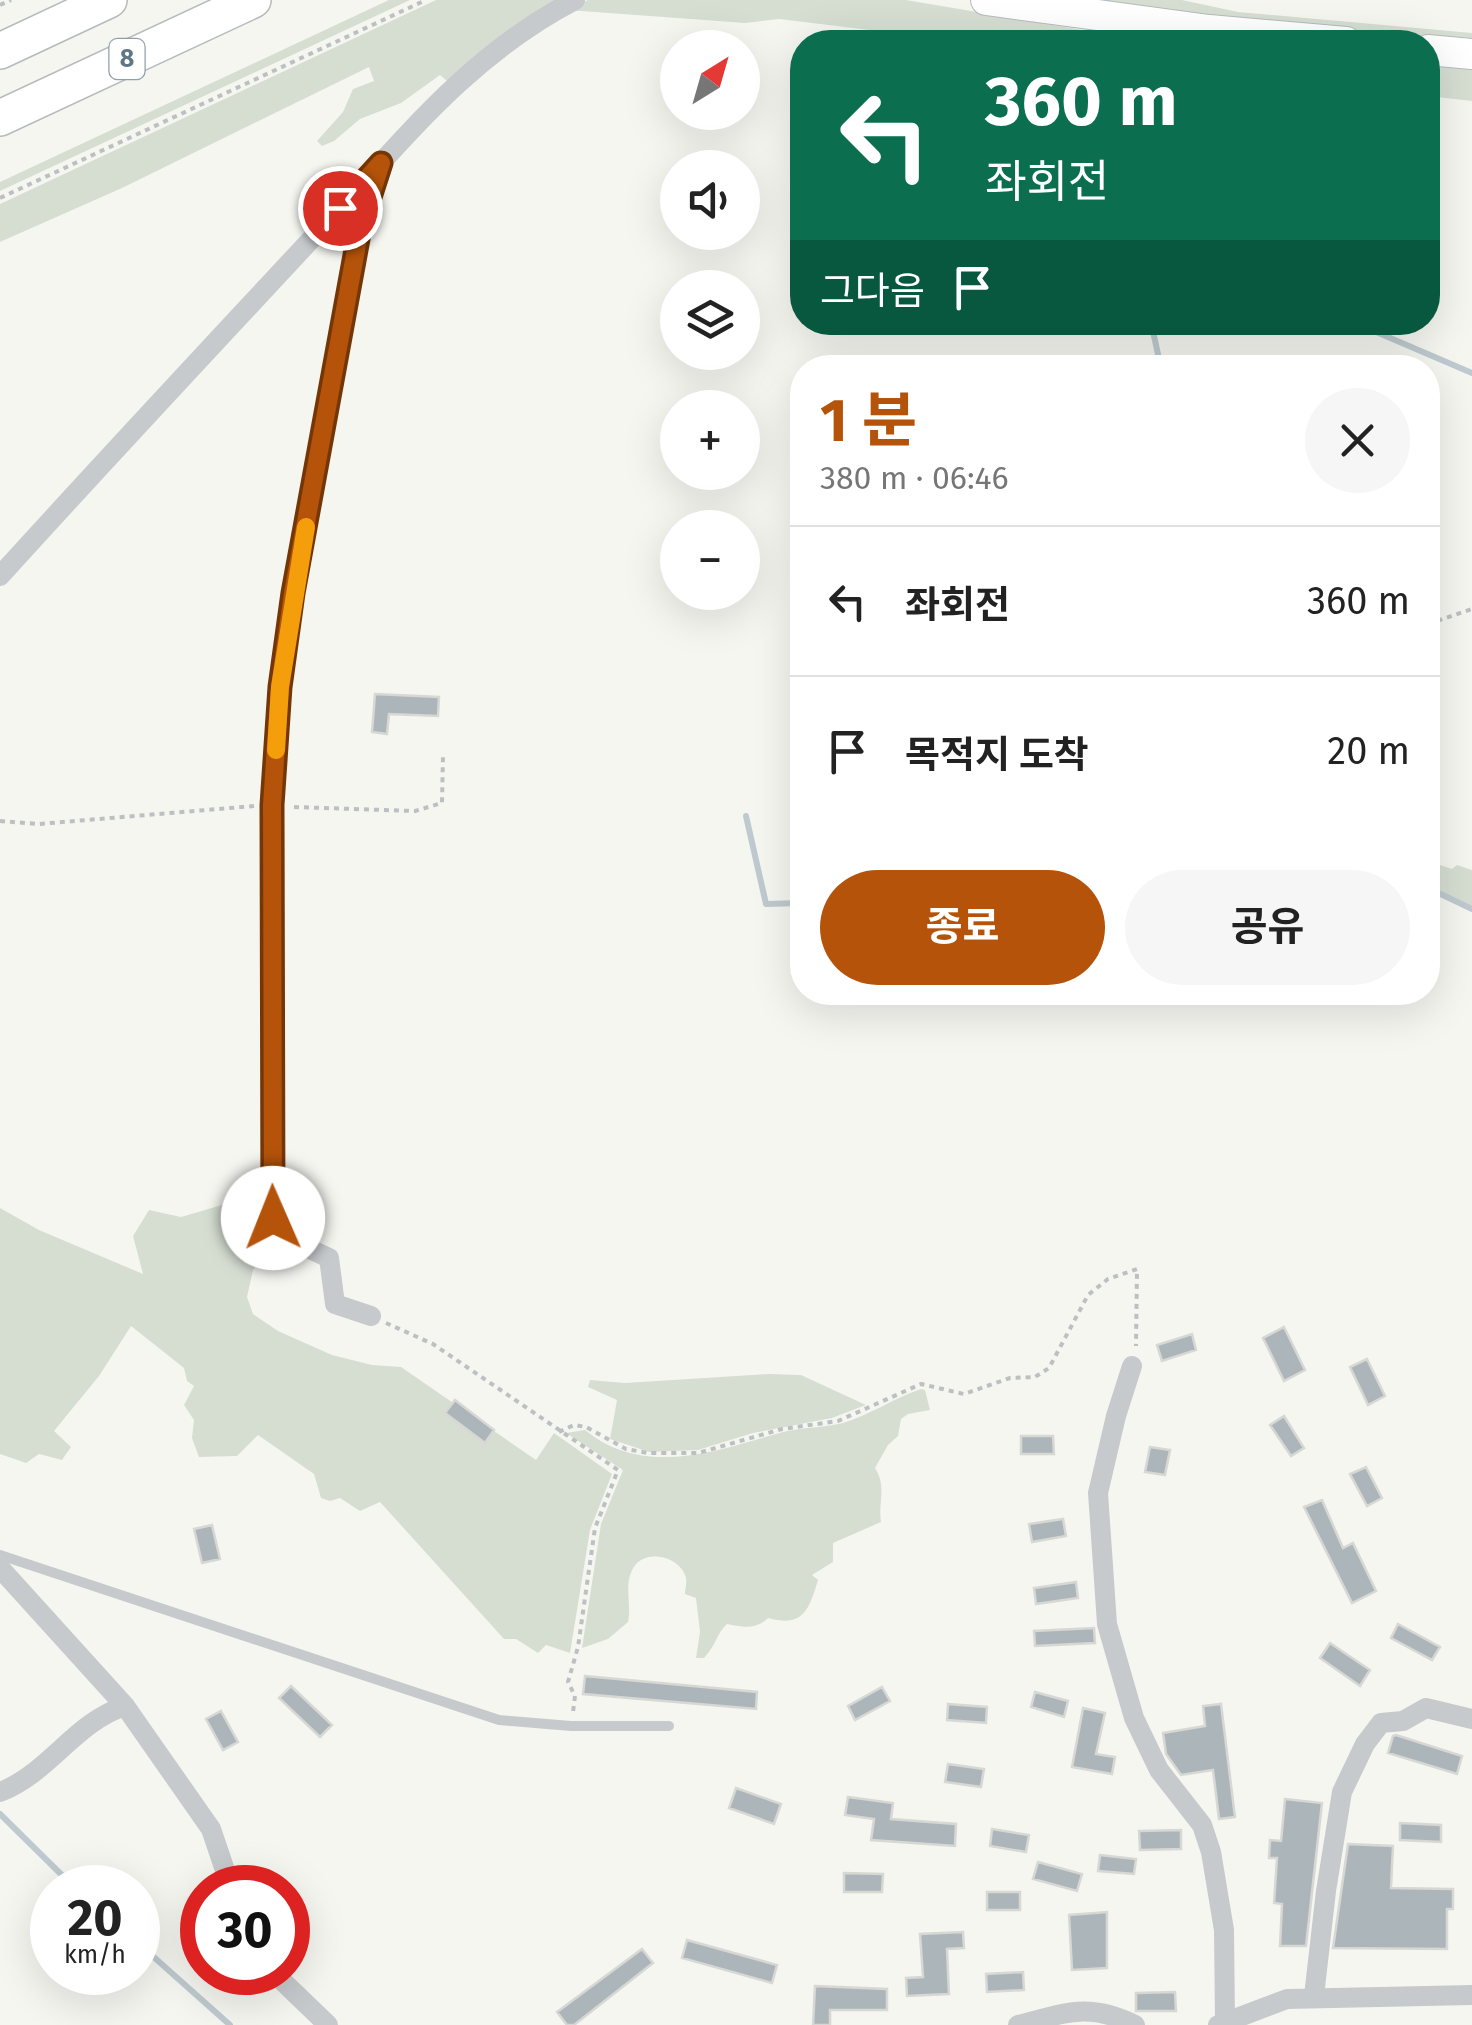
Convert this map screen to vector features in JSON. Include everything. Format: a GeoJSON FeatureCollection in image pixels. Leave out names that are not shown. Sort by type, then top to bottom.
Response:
{"type":"FeatureCollection","features":[{"type":"Feature","properties":{"kind":"highway","name":"8"},"geometry":{"type":"LineString","coordinates":[[0,51],[109,0]]}},
{"type":"Feature","properties":{"kind":"highway","name":"8"},"geometry":{"type":"LineString","coordinates":[[0,118],[254,0]]}},
{"type":"Feature","properties":{"kind":"main road"},"geometry":{"type":"LineString","coordinates":[[986,0],[1208,30]]}},
{"type":"Feature","properties":{"kind":"main road"},"geometry":{"type":"LineString","coordinates":[[1440,51],[1472,54]]}},
{"type":"Feature","properties":{"kind":"street"},"geometry":{"type":"LineString","coordinates":[[0,576],[450,88],[475,66],[575,0]]}},
{"type":"Feature","properties":{"kind":"street"},"geometry":{"type":"LineString","coordinates":[[372,1316],[335,1304],[330,1258],[295,1242],[273,1218],[272,805],[280,687],[293,593],[360,228],[381,163]]}},
{"type":"Feature","properties":{"kind":"street"},"geometry":{"type":"LineString","coordinates":[[1132,1366],[1098,1492],[1106,1624],[1134,1718],[1160,1770],[1202,1825],[1210,1852],[1224,1930],[1221,2024],[1288,1998],[1472,1995]]}},
{"type":"Feature","properties":{"kind":"street"},"geometry":{"type":"LineString","coordinates":[[0,1568],[125,1706],[212,1830],[223,1865]]}},
{"type":"Feature","properties":{"kind":"street"},"geometry":{"type":"LineString","coordinates":[[0,1792],[28,1778],[103,1713],[125,1706]]}},
{"type":"Feature","properties":{"kind":"street"},"geometry":{"type":"LineString","coordinates":[[1314,1996],[1342,1792],[1365,1744],[1381,1723],[1402,1721],[1426,1708],[1472,1719]]}},
{"type":"Feature","properties":{"kind":"street"},"geometry":{"type":"LineString","coordinates":[[297,1995],[328,2025]]}},
{"type":"Feature","properties":{"kind":"street"},"geometry":{"type":"LineString","coordinates":[[1018,2025],[1076,2009],[1108,2012],[1135,2025]]}},
{"type":"Feature","properties":{"kind":"lane"},"geometry":{"type":"LineString","coordinates":[[0,1555],[499,1720],[571,1726],[669,1726]]}},
{"type":"Feature","properties":{"kind":"path"},"geometry":{"type":"LineString","coordinates":[[0,5],[11,0]]}},
{"type":"Feature","properties":{"kind":"path"},"geometry":{"type":"LineString","coordinates":[[0,198],[426,0]]}},
{"type":"Feature","properties":{"kind":"path"},"geometry":{"type":"LineString","coordinates":[[1440,620],[1472,609]]}},
{"type":"Feature","properties":{"kind":"path"},"geometry":{"type":"LineString","coordinates":[[0,821],[39,824],[272,805],[415,812],[442,803],[443,754]]}},
{"type":"Feature","properties":{"kind":"path"},"geometry":{"type":"LineString","coordinates":[[560,1432],[574,1425],[586,1427],[626,1449],[648,1454],[698,1454],[782,1429],[838,1421],[922,1384],[964,1394],[1010,1378],[1035,1377],[1049,1368],[1088,1294],[1108,1279],[1137,1269],[1132,1366]]}},
{"type":"Feature","properties":{"kind":"path"},"geometry":{"type":"LineString","coordinates":[[372,1316],[433,1344],[618,1470],[594,1528],[578,1647],[568,1682],[575,1696],[571,1726]]}},
{"type":"Feature","properties":{"kind":"shaded area"},"geometry":{"type":"Polygon","coordinates":[[[389,0],[410,0],[0,191],[0,182],[389,0]]]}},
{"type":"Feature","properties":{"kind":"shaded area"},"geometry":{"type":"Polygon","coordinates":[[[436,0],[560,0],[447,81],[440,75],[401,103],[360,119],[334,141],[322,146],[317,141],[343,112],[353,89],[374,81],[369,67],[122,188],[0,242],[0,204],[436,0]]]}},
{"type":"Feature","properties":{"kind":"shaded area"},"geometry":{"type":"Polygon","coordinates":[[[588,0],[906,0],[1082,30],[869,30],[779,19],[745,23],[568,10],[588,0]]]}},
{"type":"Feature","properties":{"kind":"shaded area"},"geometry":{"type":"Polygon","coordinates":[[[1111,0],[1182,0],[1238,12],[1439,30],[1333,30],[1114,8],[1111,0]]]}},
{"type":"Feature","properties":{"kind":"shaded area"},"geometry":{"type":"Polygon","coordinates":[[[1440,30],[1472,33],[1472,44],[1440,41],[1440,30]]]}},
{"type":"Feature","properties":{"kind":"shaded area"},"geometry":{"type":"Polygon","coordinates":[[[1440,66],[1472,68],[1472,101],[1440,97],[1440,66]]]}},
{"type":"Feature","properties":{"kind":"shaded area"},"geometry":{"type":"Polygon","coordinates":[[[1440,865],[1472,870],[1472,908],[1440,891],[1440,865]]]}},
{"type":"Feature","properties":{"kind":"shaded area"},"geometry":{"type":"Polygon","coordinates":[[[268,1204],[293,1246],[262,1259],[253,1270],[247,1297],[253,1314],[278,1331],[332,1355],[401,1367],[536,1460],[554,1433],[612,1474],[590,1530],[570,1653],[546,1645],[538,1653],[516,1639],[504,1639],[380,1502],[360,1511],[340,1498],[321,1498],[314,1474],[258,1435],[237,1456],[199,1457],[192,1438],[194,1420],[184,1405],[194,1386],[187,1381],[184,1368],[131,1326],[99,1376],[54,1431],[71,1447],[62,1460],[39,1454],[26,1463],[0,1454],[0,1208],[39,1230],[143,1274],[133,1236],[149,1210],[181,1217],[222,1205],[268,1204]]]}},
{"type":"Feature","properties":{"kind":"shaded area"},"geometry":{"type":"Polygon","coordinates":[[[801,1375],[866,1405],[832,1418],[753,1433],[698,1450],[649,1452],[610,1439],[617,1400],[588,1387],[590,1380],[625,1383],[801,1375]]]}},
{"type":"Feature","properties":{"kind":"shaded area"},"geometry":{"type":"Polygon","coordinates":[[[925,1390],[930,1410],[901,1419],[898,1436],[875,1468],[881,1488],[881,1522],[833,1543],[833,1562],[812,1575],[818,1580],[803,1614],[789,1620],[768,1618],[754,1626],[727,1624],[704,1658],[696,1658],[700,1632],[696,1598],[685,1594],[683,1571],[671,1560],[646,1558],[631,1573],[628,1622],[608,1639],[582,1648],[601,1524],[623,1470],[566,1433],[585,1430],[632,1454],[682,1456],[791,1430],[843,1423],[925,1390]]]}},
{"type":"Feature","properties":{"kind":"building"},"geometry":{"type":"Polygon","coordinates":[[[375,694],[439,697],[438,716],[389,714],[387,734],[372,732],[375,694]]]}},
{"type":"Feature","properties":{"kind":"building"},"geometry":{"type":"Polygon","coordinates":[[[1284,1327],[1305,1370],[1284,1381],[1263,1338],[1284,1327]]]}},
{"type":"Feature","properties":{"kind":"building"},"geometry":{"type":"Polygon","coordinates":[[[1192,1334],[1196,1350],[1162,1361],[1157,1345],[1192,1334]]]}},
{"type":"Feature","properties":{"kind":"building"},"geometry":{"type":"Polygon","coordinates":[[[1367,1359],[1385,1396],[1368,1405],[1350,1367],[1367,1359]]]}},
{"type":"Feature","properties":{"kind":"building"},"geometry":{"type":"Polygon","coordinates":[[[455,1400],[494,1430],[485,1443],[445,1413],[455,1400]]]}},
{"type":"Feature","properties":{"kind":"building"},"geometry":{"type":"Polygon","coordinates":[[[1284,1416],[1304,1448],[1291,1456],[1270,1425],[1284,1416]]]}},
{"type":"Feature","properties":{"kind":"building"},"geometry":{"type":"Polygon","coordinates":[[[1021,1436],[1053,1436],[1054,1454],[1021,1454],[1021,1436]]]}},
{"type":"Feature","properties":{"kind":"building"},"geometry":{"type":"Polygon","coordinates":[[[1150,1447],[1170,1450],[1165,1475],[1145,1472],[1150,1447]]]}},
{"type":"Feature","properties":{"kind":"building"},"geometry":{"type":"Polygon","coordinates":[[[1366,1467],[1382,1498],[1367,1506],[1350,1474],[1366,1467]]]}},
{"type":"Feature","properties":{"kind":"building"},"geometry":{"type":"Polygon","coordinates":[[[1322,1500],[1343,1548],[1353,1543],[1376,1591],[1352,1603],[1304,1507],[1322,1500]]]}},
{"type":"Feature","properties":{"kind":"building"},"geometry":{"type":"Polygon","coordinates":[[[1063,1519],[1066,1536],[1032,1542],[1029,1524],[1063,1519]]]}},
{"type":"Feature","properties":{"kind":"building"},"geometry":{"type":"Polygon","coordinates":[[[212,1525],[220,1559],[202,1563],[194,1529],[212,1525]]]}},
{"type":"Feature","properties":{"kind":"building"},"geometry":{"type":"Polygon","coordinates":[[[1076,1582],[1078,1598],[1036,1604],[1034,1588],[1076,1582]]]}},
{"type":"Feature","properties":{"kind":"building"},"geometry":{"type":"Polygon","coordinates":[[[1398,1624],[1440,1647],[1432,1660],[1391,1638],[1398,1624]]]}},
{"type":"Feature","properties":{"kind":"building"},"geometry":{"type":"Polygon","coordinates":[[[1094,1628],[1095,1643],[1035,1646],[1034,1631],[1094,1628]]]}},
{"type":"Feature","properties":{"kind":"building"},"geometry":{"type":"Polygon","coordinates":[[[1330,1643],[1370,1670],[1360,1686],[1320,1658],[1330,1643]]]}},
{"type":"Feature","properties":{"kind":"building"},"geometry":{"type":"Polygon","coordinates":[[[585,1676],[757,1692],[756,1709],[583,1694],[585,1676]]]}},
{"type":"Feature","properties":{"kind":"building"},"geometry":{"type":"Polygon","coordinates":[[[291,1686],[332,1725],[320,1737],[279,1698],[291,1686]]]}},
{"type":"Feature","properties":{"kind":"building"},"geometry":{"type":"Polygon","coordinates":[[[882,1687],[890,1701],[855,1720],[848,1706],[882,1687]]]}},
{"type":"Feature","properties":{"kind":"building"},"geometry":{"type":"Polygon","coordinates":[[[1035,1692],[1068,1701],[1064,1717],[1031,1707],[1035,1692]]]}},
{"type":"Feature","properties":{"kind":"building"},"geometry":{"type":"Polygon","coordinates":[[[948,1704],[987,1707],[986,1723],[947,1720],[948,1704]]]}},
{"type":"Feature","properties":{"kind":"building"},"geometry":{"type":"Polygon","coordinates":[[[1221,1704],[1235,1817],[1219,1819],[1213,1770],[1181,1775],[1166,1754],[1163,1733],[1205,1726],[1203,1706],[1221,1704]]]}},
{"type":"Feature","properties":{"kind":"building"},"geometry":{"type":"Polygon","coordinates":[[[1083,1708],[1105,1713],[1096,1754],[1115,1757],[1112,1774],[1072,1767],[1083,1708]]]}},
{"type":"Feature","properties":{"kind":"building"},"geometry":{"type":"Polygon","coordinates":[[[221,1711],[238,1742],[223,1750],[206,1719],[221,1711]]]}},
{"type":"Feature","properties":{"kind":"building"},"geometry":{"type":"Polygon","coordinates":[[[1396,1735],[1462,1756],[1457,1774],[1388,1753],[1396,1735]]]}},
{"type":"Feature","properties":{"kind":"building"},"geometry":{"type":"Polygon","coordinates":[[[948,1764],[984,1769],[981,1787],[945,1782],[948,1764]]]}},
{"type":"Feature","properties":{"kind":"building"},"geometry":{"type":"Polygon","coordinates":[[[736,1788],[781,1804],[774,1824],[729,1808],[736,1788]]]}},
{"type":"Feature","properties":{"kind":"building"},"geometry":{"type":"Polygon","coordinates":[[[848,1797],[893,1803],[891,1819],[956,1824],[955,1846],[871,1840],[874,1819],[845,1815],[848,1797]]]}},
{"type":"Feature","properties":{"kind":"building"},"geometry":{"type":"Polygon","coordinates":[[[1285,1799],[1322,1803],[1306,1946],[1280,1946],[1282,1904],[1274,1903],[1277,1858],[1269,1858],[1270,1840],[1281,1841],[1285,1799]]]}},
{"type":"Feature","properties":{"kind":"building"},"geometry":{"type":"Polygon","coordinates":[[[1400,1823],[1441,1825],[1441,1842],[1400,1840],[1400,1823]]]}},
{"type":"Feature","properties":{"kind":"building"},"geometry":{"type":"Polygon","coordinates":[[[992,1829],[1029,1835],[1026,1852],[990,1846],[992,1829]]]}},
{"type":"Feature","properties":{"kind":"building"},"geometry":{"type":"Polygon","coordinates":[[[1181,1830],[1181,1849],[1140,1850],[1139,1831],[1181,1830]]]}},
{"type":"Feature","properties":{"kind":"building"},"geometry":{"type":"Polygon","coordinates":[[[1348,1844],[1393,1846],[1391,1888],[1453,1889],[1453,1909],[1447,1909],[1447,1949],[1333,1948],[1348,1844]]]}},
{"type":"Feature","properties":{"kind":"building"},"geometry":{"type":"Polygon","coordinates":[[[1100,1855],[1136,1859],[1134,1874],[1098,1871],[1100,1855]]]}},
{"type":"Feature","properties":{"kind":"building"},"geometry":{"type":"Polygon","coordinates":[[[1038,1862],[1082,1874],[1077,1891],[1033,1879],[1038,1862]]]}},
{"type":"Feature","properties":{"kind":"building"},"geometry":{"type":"Polygon","coordinates":[[[844,1873],[883,1874],[882,1892],[844,1892],[844,1873]]]}},
{"type":"Feature","properties":{"kind":"building"},"geometry":{"type":"Polygon","coordinates":[[[987,1892],[1020,1892],[1020,1910],[987,1910],[987,1892]]]}},
{"type":"Feature","properties":{"kind":"building"},"geometry":{"type":"Polygon","coordinates":[[[1107,1912],[1107,1968],[1072,1970],[1069,1915],[1107,1912]]]}},
{"type":"Feature","properties":{"kind":"building"},"geometry":{"type":"Polygon","coordinates":[[[963,1932],[964,1948],[947,1949],[949,1994],[907,1996],[906,1978],[923,1977],[920,1934],[963,1932]]]}},
{"type":"Feature","properties":{"kind":"building"},"geometry":{"type":"Polygon","coordinates":[[[687,1940],[777,1965],[772,1983],[682,1958],[687,1940]]]}},
{"type":"Feature","properties":{"kind":"building"},"geometry":{"type":"Polygon","coordinates":[[[642,1949],[653,1963],[574,2025],[567,2025],[557,2012],[642,1949]]]}},
{"type":"Feature","properties":{"kind":"building"},"geometry":{"type":"Polygon","coordinates":[[[1023,1972],[1024,1990],[987,1992],[986,1974],[1023,1972]]]}},
{"type":"Feature","properties":{"kind":"building"},"geometry":{"type":"Polygon","coordinates":[[[815,1986],[887,1989],[887,2010],[830,2010],[830,2025],[813,2025],[815,1986]]]}},
{"type":"Feature","properties":{"kind":"building"},"geometry":{"type":"Polygon","coordinates":[[[1175,1992],[1176,2011],[1136,2011],[1136,1993],[1175,1992]]]}},
{"type":"Feature","properties":{"kind":"waterway"},"geometry":{"type":"LineString","coordinates":[[1154,335],[1158,355]]}},
{"type":"Feature","properties":{"kind":"waterway"},"geometry":{"type":"LineString","coordinates":[[1383,335],[1430,355]]}},
{"type":"Feature","properties":{"kind":"waterway"},"geometry":{"type":"LineString","coordinates":[[1440,359],[1472,373]]}},
{"type":"Feature","properties":{"kind":"waterway"},"geometry":{"type":"LineString","coordinates":[[746,816],[766,904],[790,903]]}},
{"type":"Feature","properties":{"kind":"waterway"},"geometry":{"type":"LineString","coordinates":[[1440,894],[1472,909]]}},
{"type":"Feature","properties":{"kind":"waterway"},"geometry":{"type":"LineString","coordinates":[[0,1814],[52,1865]]}},
{"type":"Feature","properties":{"kind":"waterway"},"geometry":{"type":"LineString","coordinates":[[160,1963],[230,2025]]}},
{"type":"Feature","properties":{"kind":"slow traffic"},"geometry":{"type":"LineString","coordinates":[[276,750],[280,687],[306,527]]}},
{"type":"Feature","properties":{"kind":"route"},"geometry":{"type":"LineString","coordinates":[[273,1218],[272,805],[280,687],[293,593],[360,228],[381,163],[340,208]]}}]}
